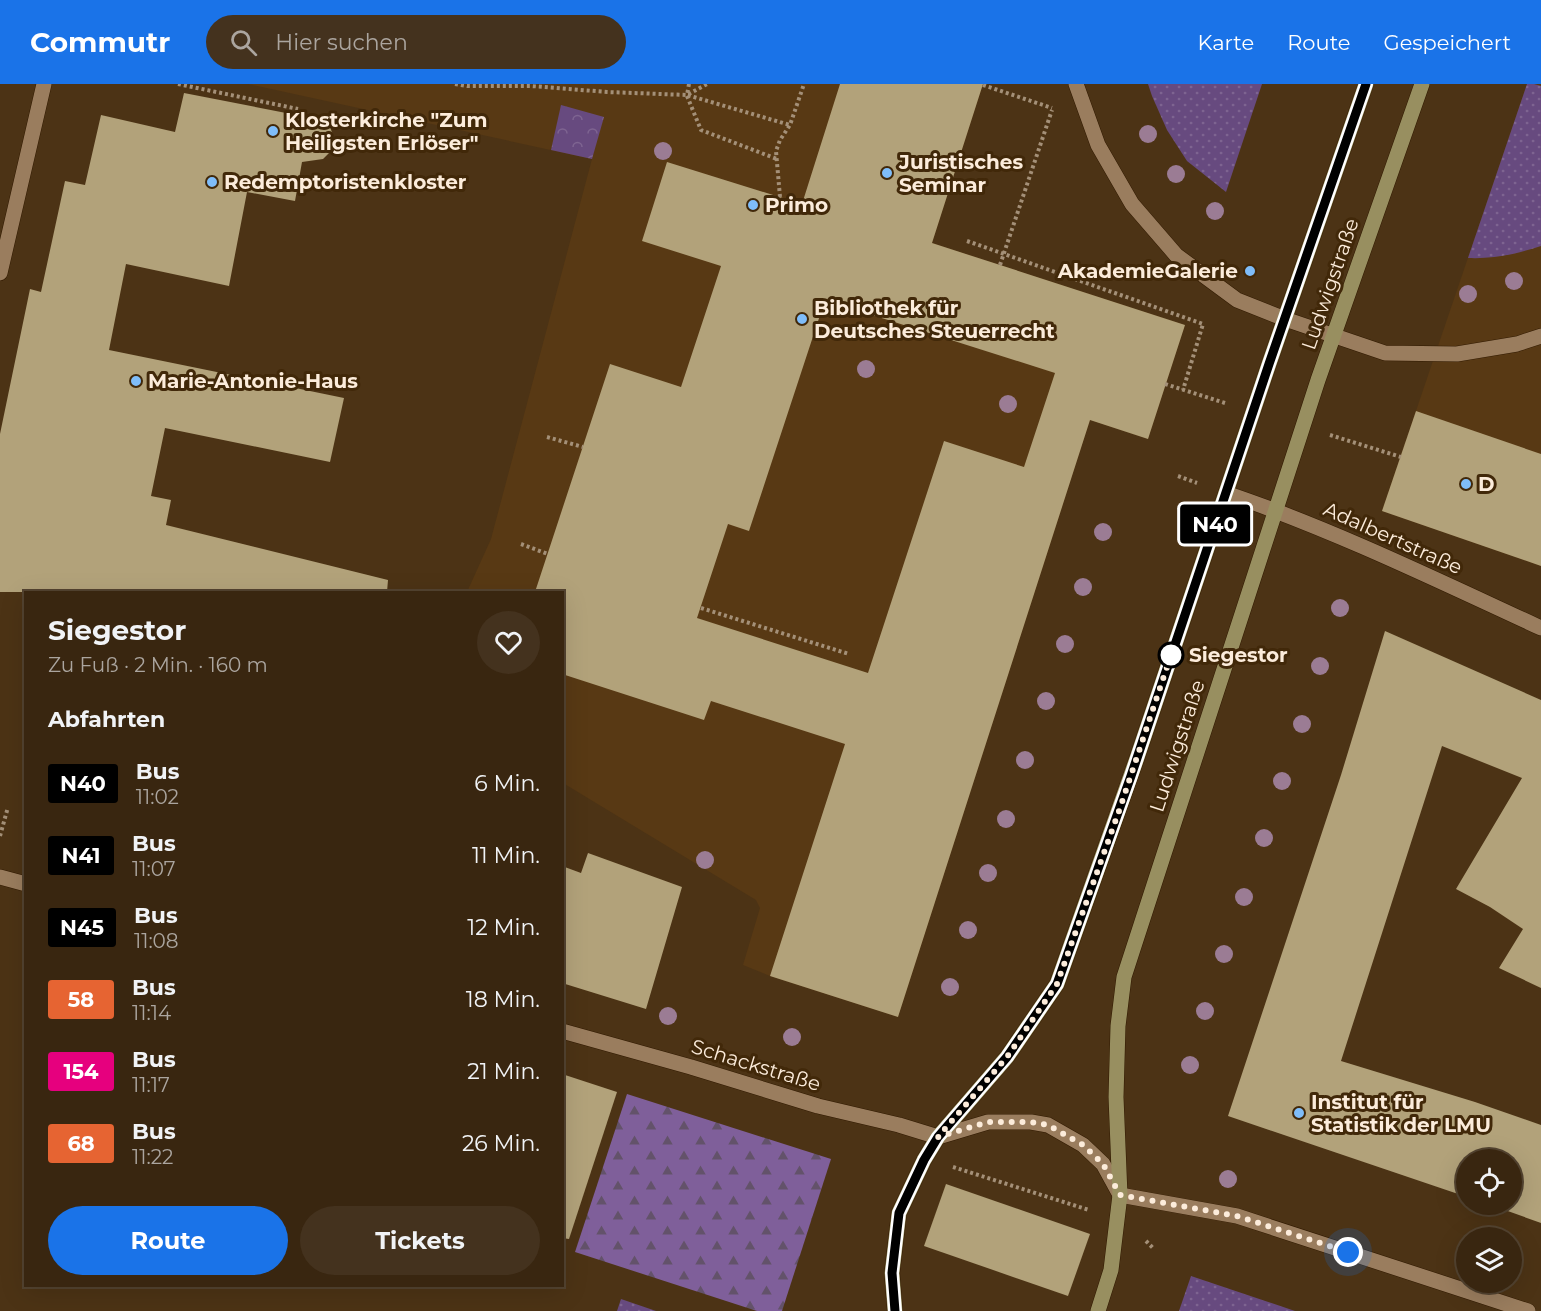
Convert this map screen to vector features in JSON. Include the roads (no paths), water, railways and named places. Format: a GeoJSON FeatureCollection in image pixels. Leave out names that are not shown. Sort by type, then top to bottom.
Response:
{"type":"FeatureCollection","features":[{"type":"Feature","properties":{"kind":"main road","name":"Ludwigstraße"},"geometry":{"type":"LineString","coordinates":[[895,1311],[892,1273],[899,1213],[924,1160],[938,1137],[1007,1057],[1057,984],[1130,779],[1366,84]]}},
{"type":"Feature","properties":{"kind":"main road","name":"Ludwigstraße"},"geometry":{"type":"LineString","coordinates":[[1098,1311],[1111,1270],[1120,1195],[1116,1097],[1118,1026],[1124,977],[1318,380],[1422,84]]}},
{"type":"Feature","properties":{"kind":"street"},"geometry":{"type":"LineString","coordinates":[[0,273],[44,84]]}},
{"type":"Feature","properties":{"kind":"street"},"geometry":{"type":"LineString","coordinates":[[1076,84],[1098,146],[1132,204],[1176,255],[1237,300],[1285,319],[1385,352],[1457,354],[1517,344],[1541,336]]}},
{"type":"Feature","properties":{"kind":"street","name":"Adalbertstraße"},"geometry":{"type":"LineString","coordinates":[[1226,493],[1325,530],[1541,628]]}},
{"type":"Feature","properties":{"kind":"street"},"geometry":{"type":"LineString","coordinates":[[0,877],[24,883]]}},
{"type":"Feature","properties":{"kind":"street","name":"Schackstraße"},"geometry":{"type":"LineString","coordinates":[[564,1032],[818,1106],[899,1125],[938,1137]]}},
{"type":"Feature","properties":{"kind":"street"},"geometry":{"type":"LineString","coordinates":[[938,1137],[988,1122],[1031,1122],[1048,1125],[1083,1145],[1103,1164],[1120,1195],[1237,1216],[1527,1311]]}},
{"type":"Feature","properties":{"kind":"place","name":"Klosterkirche \"Zum Heiligsten Erlöser\""},"geometry":{"type":"Point","coordinates":[273,131]}},
{"type":"Feature","properties":{"kind":"place","name":"Juristisches Seminar"},"geometry":{"type":"Point","coordinates":[887,173]}},
{"type":"Feature","properties":{"kind":"place","name":"Redemptoristenkloster"},"geometry":{"type":"Point","coordinates":[212,182]}},
{"type":"Feature","properties":{"kind":"place","name":"Primo"},"geometry":{"type":"Point","coordinates":[753,205]}},
{"type":"Feature","properties":{"kind":"place","name":"AkademieGalerie"},"geometry":{"type":"Point","coordinates":[1250,271]}},
{"type":"Feature","properties":{"kind":"place","name":"Bibliothek für Deutsches Steuerrecht"},"geometry":{"type":"Point","coordinates":[802,319]}},
{"type":"Feature","properties":{"kind":"place","name":"Marie-Antonie-Haus"},"geometry":{"type":"Point","coordinates":[136,381]}},
{"type":"Feature","properties":{"kind":"place","name":"D"},"geometry":{"type":"Point","coordinates":[1466,484]}},
{"type":"Feature","properties":{"kind":"place","name":"Siegestor"},"geometry":{"type":"Point","coordinates":[1171,655]}},
{"type":"Feature","properties":{"kind":"place","name":"Institut für Statistik der LMU"},"geometry":{"type":"Point","coordinates":[1299,1113]}}]}
